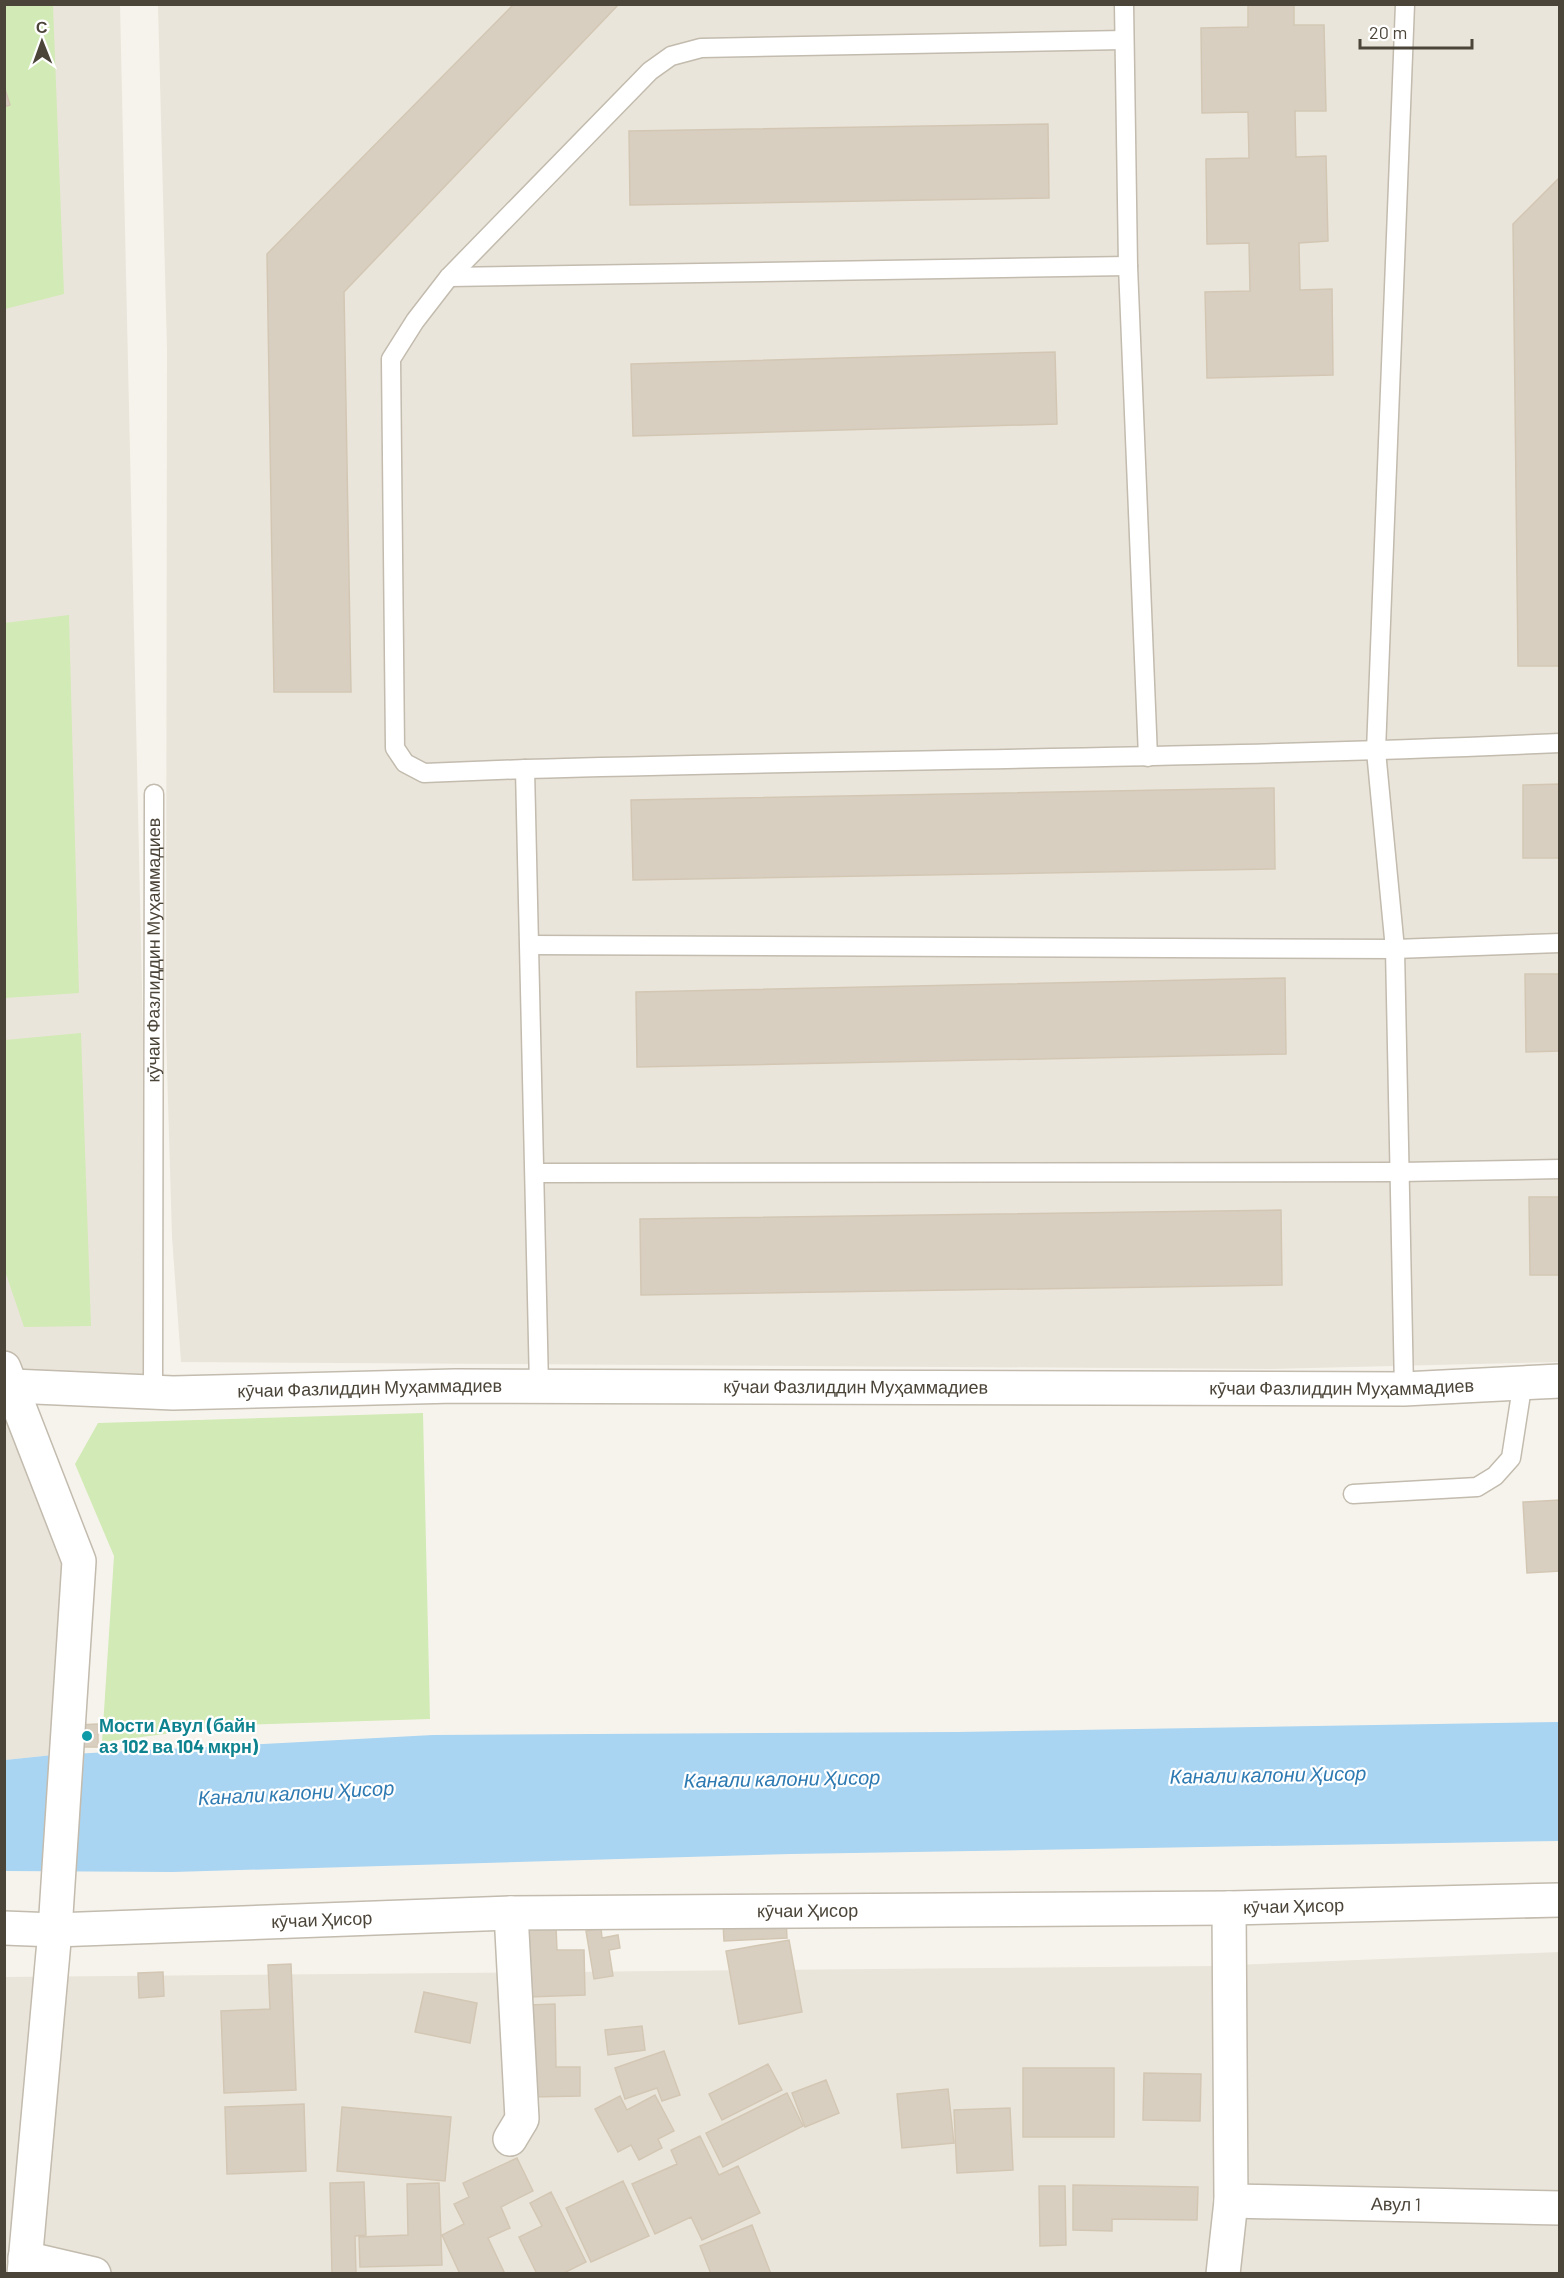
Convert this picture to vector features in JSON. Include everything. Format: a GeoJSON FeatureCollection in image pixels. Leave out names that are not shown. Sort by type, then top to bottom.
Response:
{"type":"FeatureCollection","features":[{"type":"Feature","properties":{"kind":"street","name":"кӯчаи Фазлиддин Муҳаммадиев"},"geometry":{"type":"LineString","coordinates":[[8,1377],[153,1392],[539,1386],[1404,1389],[1523,1381],[1560,1381]]}},
{"type":"Feature","properties":{"kind":"street"},"geometry":{"type":"LineString","coordinates":[[8,1377],[79,1561],[72,1699],[55,1930],[24,2266],[94,2274]]}},
{"type":"Feature","properties":{"kind":"street","name":"кӯчаи Ҳисор"},"geometry":{"type":"LineString","coordinates":[[4,1928],[55,1930],[511,1913],[1229,1908],[1560,1900]]}},
{"type":"Feature","properties":{"kind":"street"},"geometry":{"type":"LineString","coordinates":[[1223,2274],[1231,2201],[1229,1908]]}},
{"type":"Feature","properties":{"kind":"street"},"geometry":{"type":"LineString","coordinates":[[510,2139],[522,2119],[511,1913]]}},
{"type":"Feature","properties":{"kind":"street","name":"Авул 1"},"geometry":{"type":"LineString","coordinates":[[1231,2201],[1560,2208]]}},
{"type":"Feature","properties":{"kind":"lane"},"geometry":{"type":"LineString","coordinates":[[1124,4],[1128,266],[1148,757]]}},
{"type":"Feature","properties":{"kind":"lane"},"geometry":{"type":"LineString","coordinates":[[1404,1389],[1395,949],[1376,752],[1405,4]]}},
{"type":"Feature","properties":{"kind":"lane"},"geometry":{"type":"LineString","coordinates":[[1124,40],[701,48],[671,56],[650,71],[449,277],[415,321],[391,359],[396,748],[405,764],[424,773],[751,762],[1376,752],[1560,743]]}},
{"type":"Feature","properties":{"kind":"lane"},"geometry":{"type":"LineString","coordinates":[[449,277],[1128,266]]}},
{"type":"Feature","properties":{"kind":"lane"},"geometry":{"type":"LineString","coordinates":[[525,769],[539,1386]]}},
{"type":"Feature","properties":{"kind":"lane","name":"кӯчаи Фазлиддин Муҳаммадиев"},"geometry":{"type":"LineString","coordinates":[[153,794],[153,1392]]}},
{"type":"Feature","properties":{"kind":"lane"},"geometry":{"type":"LineString","coordinates":[[530,945],[1395,949],[1560,943]]}},
{"type":"Feature","properties":{"kind":"lane"},"geometry":{"type":"LineString","coordinates":[[535,1173],[1400,1172],[1560,1169]]}},
{"type":"Feature","properties":{"kind":"lane"},"geometry":{"type":"LineString","coordinates":[[1353,1494],[1477,1487],[1495,1476],[1511,1458],[1523,1381]]}},
{"type":"Feature","properties":{"kind":"shaded area"},"geometry":{"type":"Polygon","coordinates":[[[5,5],[120,5],[151,1390],[12,1387],[79,1561],[53,1755],[5,1760],[5,5]]]}},
{"type":"Feature","properties":{"kind":"shaded area"},"geometry":{"type":"Polygon","coordinates":[[[158,5],[1559,5],[1559,1362],[1270,1369],[181,1362],[172,1237],[166,1033],[167,349],[158,5]]]}},
{"type":"Feature","properties":{"kind":"shaded area"},"geometry":{"type":"Polygon","coordinates":[[[1559,1952],[1559,2273],[5,2273],[4,1977],[1210,1966],[1559,1952]]]}},
{"type":"Feature","properties":{"kind":"green space"},"geometry":{"type":"Polygon","coordinates":[[[5,5],[53,5],[64,294],[5,309],[5,5]]]}},
{"type":"Feature","properties":{"kind":"green space"},"geometry":{"type":"Polygon","coordinates":[[[69,615],[79,993],[5,998],[5,623],[69,615]]]}},
{"type":"Feature","properties":{"kind":"green space"},"geometry":{"type":"Polygon","coordinates":[[[81,1033],[91,1326],[24,1327],[5,1271],[5,1040],[81,1033]]]}},
{"type":"Feature","properties":{"kind":"green space"},"geometry":{"type":"Polygon","coordinates":[[[423,1413],[430,1719],[236,1725],[102,1742],[114,1556],[75,1464],[98,1423],[423,1413]]]}},
{"type":"Feature","properties":{"kind":"water","name":"Канали калони Ҳисор"},"geometry":{"type":"Polygon","coordinates":[[[1559,1722],[1559,1841],[791,1854],[173,1872],[5,1871],[5,1760],[53,1755],[433,1735],[957,1732],[1559,1722]]]}},
{"type":"Feature","properties":{"kind":"building"},"geometry":{"type":"Polygon","coordinates":[[[514,4],[619,4],[344,292],[351,692],[274,692],[267,254],[514,4]]]}},
{"type":"Feature","properties":{"kind":"building"},"geometry":{"type":"Polygon","coordinates":[[[1248,4],[1294,4],[1294,25],[1324,25],[1326,111],[1295,111],[1296,157],[1326,156],[1328,241],[1299,243],[1300,290],[1332,289],[1333,375],[1207,378],[1205,292],[1250,291],[1249,243],[1207,244],[1206,159],[1249,158],[1248,112],[1202,113],[1201,28],[1248,27],[1248,4]]]}},
{"type":"Feature","properties":{"kind":"building"},"geometry":{"type":"Polygon","coordinates":[[[4,86],[10,105],[4,107],[4,86]]]}},
{"type":"Feature","properties":{"kind":"building"},"geometry":{"type":"Polygon","coordinates":[[[1048,124],[1049,198],[630,205],[629,131],[1048,124]]]}},
{"type":"Feature","properties":{"kind":"building"},"geometry":{"type":"Polygon","coordinates":[[[1560,177],[1560,666],[1518,666],[1513,224],[1560,177]]]}},
{"type":"Feature","properties":{"kind":"building"},"geometry":{"type":"Polygon","coordinates":[[[1055,352],[1057,424],[633,436],[631,364],[1055,352]]]}},
{"type":"Feature","properties":{"kind":"building"},"geometry":{"type":"Polygon","coordinates":[[[1560,784],[1560,858],[1523,858],[1523,785],[1560,784]]]}},
{"type":"Feature","properties":{"kind":"building"},"geometry":{"type":"Polygon","coordinates":[[[1274,788],[1275,869],[633,880],[631,800],[1274,788]]]}},
{"type":"Feature","properties":{"kind":"building"},"geometry":{"type":"Polygon","coordinates":[[[1525,974],[1560,974],[1560,1051],[1526,1052],[1525,974]]]}},
{"type":"Feature","properties":{"kind":"building"},"geometry":{"type":"Polygon","coordinates":[[[1285,978],[1286,1054],[637,1067],[636,992],[1285,978]]]}},
{"type":"Feature","properties":{"kind":"building"},"geometry":{"type":"Polygon","coordinates":[[[1529,1197],[1560,1197],[1560,1275],[1530,1275],[1529,1197]]]}},
{"type":"Feature","properties":{"kind":"building"},"geometry":{"type":"Polygon","coordinates":[[[1281,1210],[1282,1285],[641,1295],[640,1219],[1281,1210]]]}},
{"type":"Feature","properties":{"kind":"building"},"geometry":{"type":"Polygon","coordinates":[[[1560,1500],[1560,1571],[1527,1573],[1523,1502],[1560,1500]]]}},
{"type":"Feature","properties":{"kind":"building","name":"Мости Авул (байн аз 102 ва 104 мкрн)"},"geometry":{"type":"Polygon","coordinates":[[[98,1724],[98,1747],[77,1747],[76,1725],[98,1724]]]}},
{"type":"Feature","properties":{"kind":"building"},"geometry":{"type":"Polygon","coordinates":[[[786,1919],[787,1938],[724,1941],[723,1923],[786,1919]]]}},
{"type":"Feature","properties":{"kind":"building"},"geometry":{"type":"Polygon","coordinates":[[[556,1927],[557,1950],[584,1950],[585,1995],[528,1997],[525,1928],[556,1927]]]}},
{"type":"Feature","properties":{"kind":"building"},"geometry":{"type":"Polygon","coordinates":[[[601,1928],[602,1938],[618,1935],[620,1948],[609,1950],[613,1976],[594,1979],[586,1931],[601,1928]]]}},
{"type":"Feature","properties":{"kind":"building"},"geometry":{"type":"Polygon","coordinates":[[[789,1940],[802,2012],[739,2024],[726,1951],[789,1940]]]}},
{"type":"Feature","properties":{"kind":"building"},"geometry":{"type":"Polygon","coordinates":[[[291,1964],[296,2090],[224,2093],[221,2011],[270,2009],[268,1965],[291,1964]]]}},
{"type":"Feature","properties":{"kind":"building"},"geometry":{"type":"Polygon","coordinates":[[[163,1972],[164,1996],[139,1998],[138,1973],[163,1972]]]}},
{"type":"Feature","properties":{"kind":"building"},"geometry":{"type":"Polygon","coordinates":[[[424,1992],[477,2003],[470,2043],[415,2032],[424,1992]]]}},
{"type":"Feature","properties":{"kind":"building"},"geometry":{"type":"Polygon","coordinates":[[[555,2004],[556,2067],[580,2067],[580,2096],[530,2097],[529,2005],[555,2004]]]}},
{"type":"Feature","properties":{"kind":"building"},"geometry":{"type":"Polygon","coordinates":[[[642,2026],[645,2050],[608,2055],[605,2030],[642,2026]]]}},
{"type":"Feature","properties":{"kind":"building"},"geometry":{"type":"Polygon","coordinates":[[[664,2051],[680,2095],[662,2101],[657,2088],[625,2099],[615,2068],[664,2051]]]}},
{"type":"Feature","properties":{"kind":"building"},"geometry":{"type":"Polygon","coordinates":[[[768,2064],[782,2090],[722,2120],[709,2094],[768,2064]]]}},
{"type":"Feature","properties":{"kind":"building"},"geometry":{"type":"Polygon","coordinates":[[[1023,2068],[1114,2068],[1114,2137],[1023,2137],[1023,2068]]]}},
{"type":"Feature","properties":{"kind":"building"},"geometry":{"type":"Polygon","coordinates":[[[1144,2073],[1201,2074],[1200,2121],[1143,2120],[1144,2073]]]}},
{"type":"Feature","properties":{"kind":"building"},"geometry":{"type":"Polygon","coordinates":[[[826,2080],[839,2113],[805,2127],[792,2093],[826,2080]]]}},
{"type":"Feature","properties":{"kind":"building"},"geometry":{"type":"Polygon","coordinates":[[[948,2089],[954,2143],[902,2148],[897,2094],[948,2089]]]}},
{"type":"Feature","properties":{"kind":"building"},"geometry":{"type":"Polygon","coordinates":[[[787,2093],[803,2126],[723,2167],[706,2133],[787,2093]]]}},
{"type":"Feature","properties":{"kind":"building"},"geometry":{"type":"Polygon","coordinates":[[[655,2095],[674,2131],[658,2139],[662,2148],[639,2160],[631,2145],[618,2152],[595,2109],[620,2096],[627,2110],[655,2095]]]}},
{"type":"Feature","properties":{"kind":"building"},"geometry":{"type":"Polygon","coordinates":[[[304,2104],[306,2171],[227,2174],[225,2107],[304,2104]]]}},
{"type":"Feature","properties":{"kind":"building"},"geometry":{"type":"Polygon","coordinates":[[[342,2107],[451,2117],[445,2181],[337,2171],[342,2107]]]}},
{"type":"Feature","properties":{"kind":"building"},"geometry":{"type":"Polygon","coordinates":[[[1010,2108],[1013,2170],[957,2173],[954,2110],[1010,2108]]]}},
{"type":"Feature","properties":{"kind":"building"},"geometry":{"type":"Polygon","coordinates":[[[700,2136],[719,2175],[738,2166],[760,2213],[702,2240],[691,2217],[655,2234],[632,2184],[677,2164],[671,2150],[700,2136]]]}},
{"type":"Feature","properties":{"kind":"building"},"geometry":{"type":"Polygon","coordinates":[[[517,2158],[533,2191],[501,2207],[510,2228],[488,2238],[505,2274],[460,2274],[442,2235],[464,2224],[454,2204],[469,2197],[463,2183],[517,2158]]]}},
{"type":"Feature","properties":{"kind":"building"},"geometry":{"type":"Polygon","coordinates":[[[623,2181],[649,2236],[591,2262],[566,2208],[623,2181]]]}},
{"type":"Feature","properties":{"kind":"building"},"geometry":{"type":"Polygon","coordinates":[[[364,2182],[366,2235],[355,2236],[356,2274],[332,2274],[330,2183],[364,2182]]]}},
{"type":"Feature","properties":{"kind":"building"},"geometry":{"type":"Polygon","coordinates":[[[439,2183],[442,2265],[360,2267],[359,2237],[408,2235],[407,2184],[439,2183]]]}},
{"type":"Feature","properties":{"kind":"building"},"geometry":{"type":"Polygon","coordinates":[[[1073,2185],[1198,2187],[1197,2220],[1112,2219],[1112,2231],[1073,2230],[1073,2185]]]}},
{"type":"Feature","properties":{"kind":"building"},"geometry":{"type":"Polygon","coordinates":[[[1039,2186],[1065,2186],[1066,2245],[1040,2246],[1039,2186]]]}},
{"type":"Feature","properties":{"kind":"building"},"geometry":{"type":"Polygon","coordinates":[[[551,2192],[586,2262],[562,2274],[537,2274],[519,2237],[542,2226],[530,2203],[551,2192]]]}},
{"type":"Feature","properties":{"kind":"building"},"geometry":{"type":"Polygon","coordinates":[[[752,2225],[771,2274],[711,2274],[700,2246],[752,2225]]]}},
{"type":"Feature","properties":{"kind":"place","name":"Мости Авул (байн аз 102 ва 104 мкрн)"},"geometry":{"type":"Point","coordinates":[87,1736]}}]}
